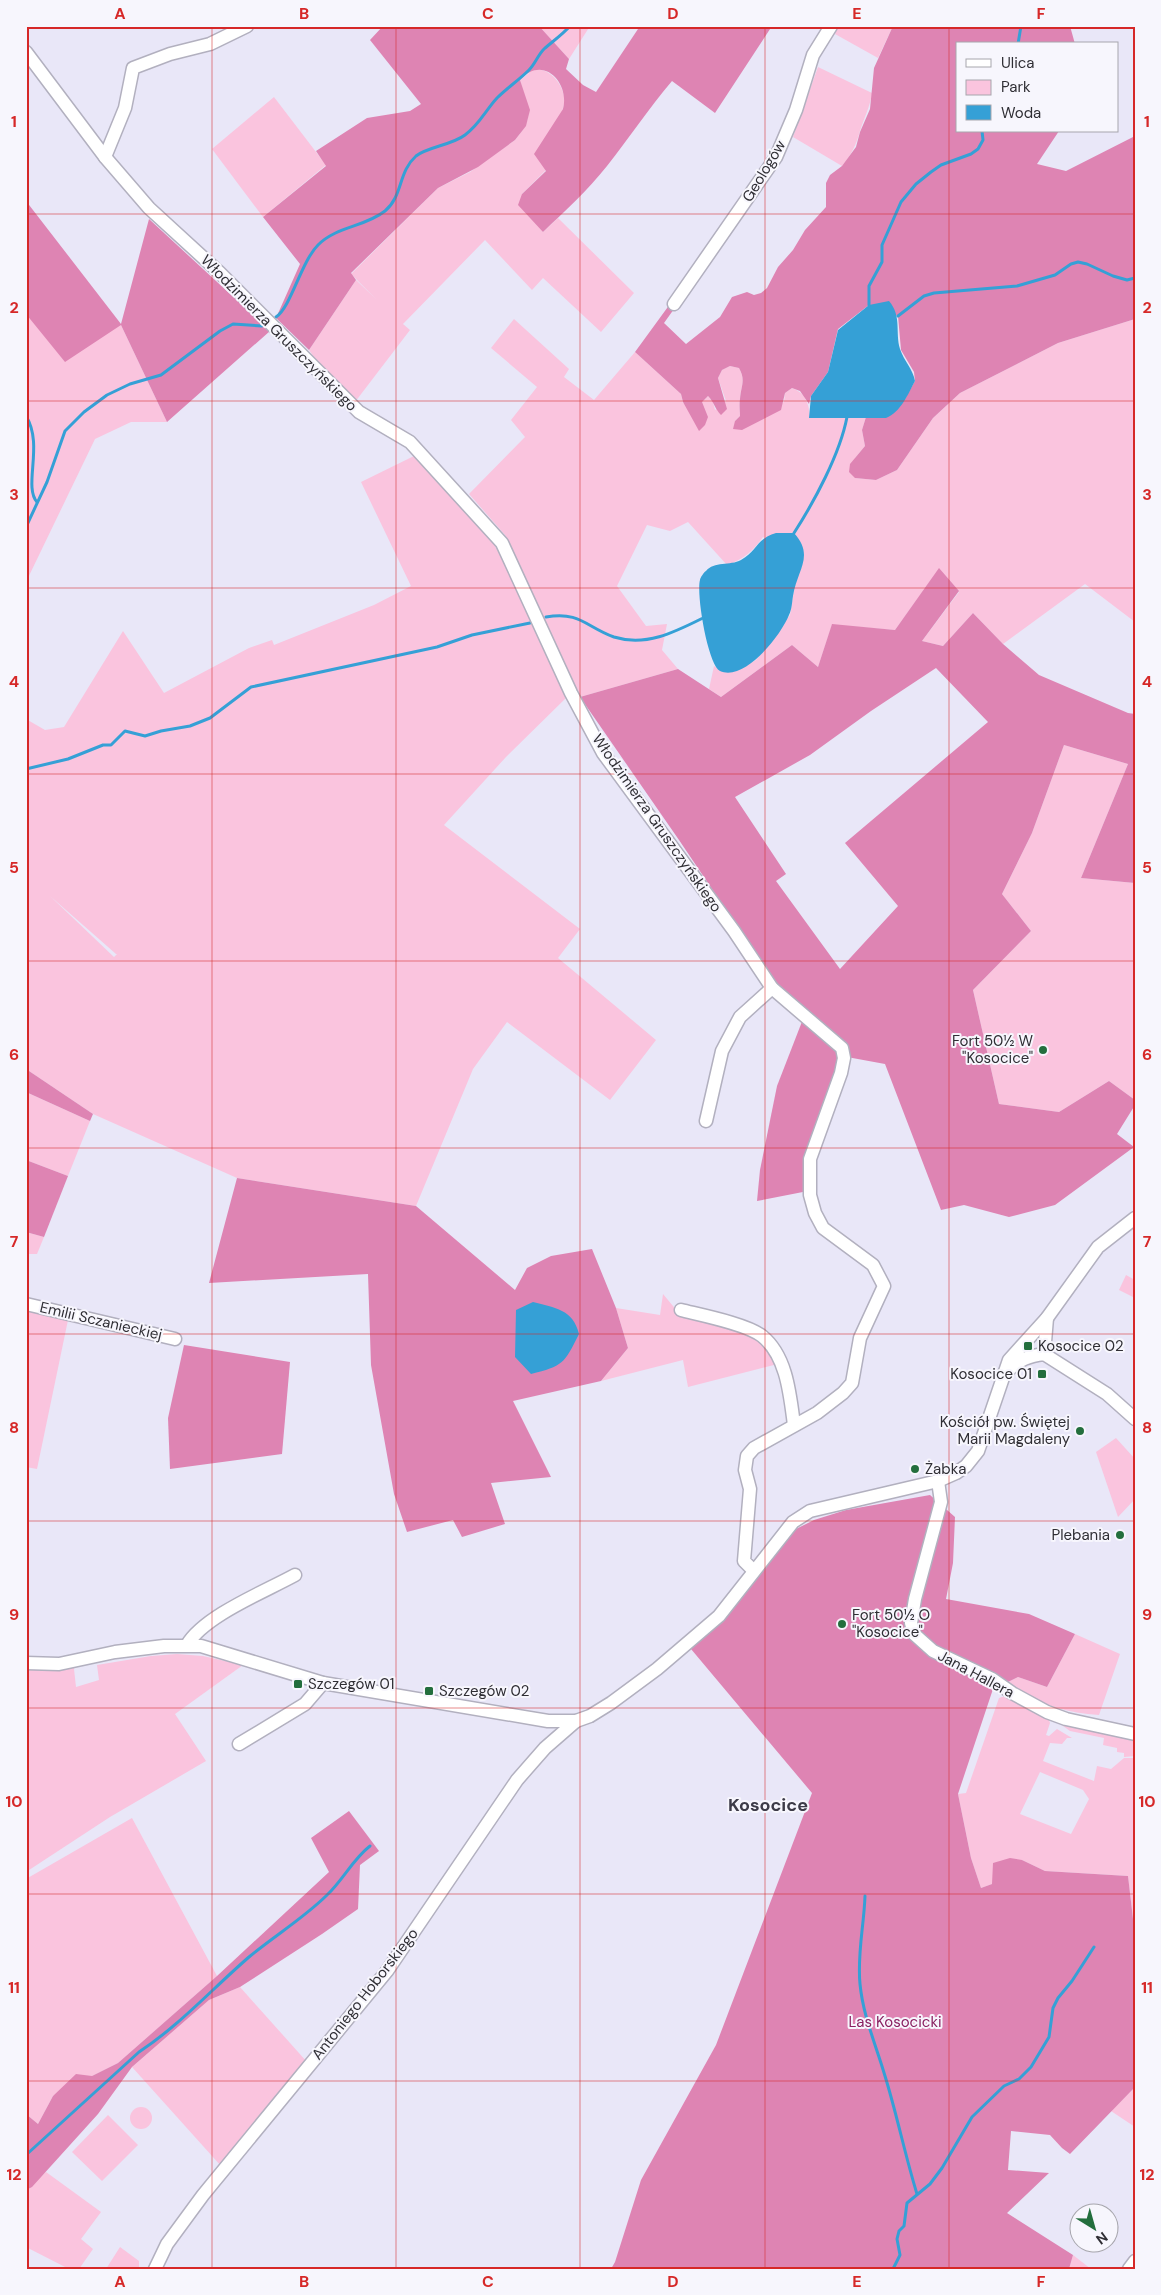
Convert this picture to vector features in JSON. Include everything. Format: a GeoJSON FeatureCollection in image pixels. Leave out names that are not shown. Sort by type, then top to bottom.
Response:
{"type":"FeatureCollection","features":[{"type":"Feature","properties":{"kind":"street"},"geometry":{"type":"LineString","coordinates":[[105,157],[125,108],[133,68],[170,54],[210,44],[247,26]]}},
{"type":"Feature","properties":{"kind":"street","name":"Geologów"},"geometry":{"type":"LineString","coordinates":[[674,304],[776,157],[796,110],[813,55],[831,26]]}},
{"type":"Feature","properties":{"kind":"street","name":"Włodzimierza Gruszczyńskiego"},"geometry":{"type":"LineString","coordinates":[[26,52],[105,157],[149,208],[227,280],[359,412],[410,442],[502,542],[571,694],[603,753],[734,931],[772,988],[842,1048],[844,1058],[841,1073],[810,1159],[810,1195],[815,1214],[822,1228],[873,1265],[884,1286],[860,1338],[852,1383],[834,1402],[754,1448],[747,1456],[744,1470],[750,1489],[744,1561],[753,1570]]}},
{"type":"Feature","properties":{"kind":"street"},"geometry":{"type":"LineString","coordinates":[[706,1121],[722,1051],[740,1018],[772,988]]}},
{"type":"Feature","properties":{"kind":"street"},"geometry":{"type":"LineString","coordinates":[[26,1663],[59,1664],[116,1652],[187,1645],[201,1646],[324,1683],[548,1722],[576,1721],[590,1716],[611,1704],[719,1616],[753,1570],[793,1522],[810,1510],[938,1481],[966,1466],[978,1451],[1009,1360],[1047,1318],[1098,1247],[1135,1218]]}},
{"type":"Feature","properties":{"kind":"street","name":"Emilii Sczanieckiej"},"geometry":{"type":"LineString","coordinates":[[26,1304],[175,1339]]}},
{"type":"Feature","properties":{"kind":"street"},"geometry":{"type":"LineString","coordinates":[[681,1310],[740,1326],[762,1335],[775,1351],[784,1371],[794,1425]]}},
{"type":"Feature","properties":{"kind":"street"},"geometry":{"type":"LineString","coordinates":[[1044,1354],[1047,1318]]}},
{"type":"Feature","properties":{"kind":"street"},"geometry":{"type":"LineString","coordinates":[[1004,1376],[1016,1362],[1030,1356],[1044,1354],[1107,1394],[1135,1419]]}},
{"type":"Feature","properties":{"kind":"street","name":"Jana Hallera"},"geometry":{"type":"LineString","coordinates":[[938,1481],[941,1502],[915,1599],[911,1623],[914,1634],[932,1651],[992,1679],[1012,1693],[1047,1712],[1066,1719],[1135,1734]]}},
{"type":"Feature","properties":{"kind":"street"},"geometry":{"type":"LineString","coordinates":[[187,1645],[192,1636],[209,1621],[295,1575]]}},
{"type":"Feature","properties":{"kind":"street"},"geometry":{"type":"LineString","coordinates":[[239,1744],[305,1704],[324,1683]]}},
{"type":"Feature","properties":{"kind":"street","name":"Antoniego Hoborskiego"},"geometry":{"type":"LineString","coordinates":[[155,2269],[167,2244],[203,2195],[387,1971],[517,1780],[545,1748],[576,1721]]}},
{"type":"Feature","properties":{"kind":"street"},"geometry":{"type":"LineString","coordinates":[[1129,2269],[1135,2261]]}},
{"type":"Feature","properties":{"kind":"green space"},"geometry":{"type":"Polygon","coordinates":[[[383,26],[539,26],[569,59],[566,69],[583,85],[596,92],[640,26],[772,26],[715,113],[672,81],[600,175],[543,232],[518,205],[522,194],[546,171],[534,154],[563,109],[564,99],[559,82],[553,75],[546,71],[537,70],[529,73],[520,80],[530,110],[526,126],[515,140],[478,167],[438,188],[351,273],[356,280],[309,350],[276,318],[300,264],[263,217],[326,166],[316,151],[367,118],[410,111],[421,104],[370,40],[383,26]]]}},
{"type":"Feature","properties":{"kind":"green space"},"geometry":{"type":"Polygon","coordinates":[[[539,26],[590,26],[569,59],[539,26]]]}},
{"type":"Feature","properties":{"kind":"green space"},"geometry":{"type":"Polygon","coordinates":[[[838,26],[893,26],[878,58],[835,34],[838,26]]]}},
{"type":"Feature","properties":{"kind":"green space"},"geometry":{"type":"Polygon","coordinates":[[[893,26],[1070,26],[1074,42],[956,42],[956,132],[1058,132],[1037,164],[1066,171],[1135,136],[1135,319],[1058,343],[960,393],[933,418],[897,470],[876,480],[855,478],[849,472],[850,464],[865,446],[862,430],[866,417],[872,418],[903,402],[915,381],[914,372],[901,350],[898,316],[869,305],[838,329],[828,372],[811,396],[809,404],[800,391],[792,388],[785,393],[781,410],[742,430],[733,429],[735,421],[740,416],[743,380],[739,368],[730,366],[722,370],[718,378],[727,409],[721,415],[708,396],[702,402],[708,417],[705,425],[699,431],[683,402],[681,394],[635,352],[670,304],[674,309],[664,323],[686,344],[720,317],[732,297],[747,292],[754,295],[761,293],[767,288],[778,267],[793,250],[805,230],[826,207],[826,183],[830,175],[842,166],[856,147],[870,109],[874,68],[893,26]]]}},
{"type":"Feature","properties":{"kind":"green space"},"geometry":{"type":"Polygon","coordinates":[[[818,67],[872,93],[855,145],[842,166],[793,137],[818,67]]]}},
{"type":"Feature","properties":{"kind":"green space"},"geometry":{"type":"Polygon","coordinates":[[[534,69],[546,72],[556,79],[562,89],[565,101],[546,170],[522,194],[543,232],[558,218],[634,293],[601,332],[543,278],[532,290],[485,240],[403,324],[410,330],[355,402],[321,367],[309,350],[356,280],[376,299],[351,274],[438,188],[470,172],[515,140],[526,124],[528,117],[527,104],[520,80],[534,69]]]}},
{"type":"Feature","properties":{"kind":"green space"},"geometry":{"type":"Polygon","coordinates":[[[274,97],[326,165],[263,217],[212,149],[274,97]]]}},
{"type":"Feature","properties":{"kind":"green space"},"geometry":{"type":"Polygon","coordinates":[[[26,201],[121,324],[149,219],[270,331],[167,422],[121,325],[65,362],[26,314],[26,201]]]}},
{"type":"Feature","properties":{"kind":"green space"},"geometry":{"type":"Polygon","coordinates":[[[26,314],[121,325],[167,422],[131,422],[95,439],[26,582],[26,314]]]}},
{"type":"Feature","properties":{"kind":"green space"},"geometry":{"type":"Polygon","coordinates":[[[514,319],[569,369],[564,377],[594,400],[635,352],[681,394],[683,403],[702,402],[708,396],[713,402],[715,410],[726,401],[718,378],[722,370],[730,366],[739,368],[742,376],[740,416],[735,421],[784,402],[785,393],[792,388],[804,396],[809,408],[810,418],[866,417],[862,430],[865,446],[855,458],[855,478],[876,480],[897,470],[933,418],[960,393],[1058,343],[1135,319],[1135,622],[1085,584],[1003,644],[973,613],[943,646],[922,641],[959,592],[939,569],[895,630],[832,625],[818,667],[792,645],[721,697],[709,689],[714,666],[721,671],[732,672],[756,660],[790,615],[795,584],[803,562],[763,537],[748,554],[727,565],[688,522],[670,531],[647,525],[617,586],[646,626],[667,624],[662,650],[678,669],[580,697],[505,535],[469,494],[525,437],[511,420],[537,387],[491,348],[514,319]]]}},
{"type":"Feature","properties":{"kind":"green space"},"geometry":{"type":"Polygon","coordinates":[[[414,456],[494,544],[532,617],[566,698],[506,757],[444,825],[580,929],[558,958],[656,1040],[610,1100],[507,1022],[473,1069],[416,1206],[237,1178],[93,1114],[26,1069],[26,719],[45,730],[64,727],[123,631],[164,693],[249,648],[272,640],[274,645],[374,605],[411,586],[361,482],[414,456]],[[50,896],[114,957],[116,954],[50,896]]]}},
{"type":"Feature","properties":{"kind":"green space"},"geometry":{"type":"Polygon","coordinates":[[[939,568],[959,591],[922,641],[943,646],[973,613],[1003,644],[1039,675],[1128,713],[1135,714],[1135,883],[1081,878],[1128,764],[1064,745],[1032,833],[1002,894],[1031,931],[973,990],[999,1104],[1059,1112],[1109,1081],[1135,1100],[1135,1105],[1117,1134],[1134,1147],[1055,1205],[1009,1217],[964,1205],[941,1210],[885,1064],[847,1057],[847,1044],[803,1010],[774,981],[580,697],[678,669],[721,697],[792,645],[818,667],[832,624],[895,630],[939,568]],[[936,668],[871,711],[810,755],[735,797],[786,874],[776,881],[840,969],[898,906],[845,843],[988,722],[936,668]]]}},
{"type":"Feature","properties":{"kind":"green space"},"geometry":{"type":"Polygon","coordinates":[[[1064,745],[1128,764],[1081,878],[1135,883],[1135,1100],[1109,1081],[1059,1112],[999,1104],[973,990],[1031,931],[1002,894],[1032,833],[1064,745]]]}},
{"type":"Feature","properties":{"kind":"green space"},"geometry":{"type":"Polygon","coordinates":[[[803,1019],[839,1048],[841,1063],[808,1191],[757,1201],[760,1170],[777,1086],[803,1019]]]}},
{"type":"Feature","properties":{"kind":"green space"},"geometry":{"type":"Polygon","coordinates":[[[26,1069],[93,1114],[90,1121],[26,1092],[26,1069]]]}},
{"type":"Feature","properties":{"kind":"green space"},"geometry":{"type":"Polygon","coordinates":[[[26,1092],[90,1121],[68,1176],[26,1160],[26,1092]]]}},
{"type":"Feature","properties":{"kind":"green space"},"geometry":{"type":"Polygon","coordinates":[[[26,1160],[68,1176],[44,1237],[26,1232],[26,1160]]]}},
{"type":"Feature","properties":{"kind":"green space"},"geometry":{"type":"Polygon","coordinates":[[[237,1178],[416,1206],[515,1290],[527,1268],[551,1256],[592,1249],[616,1308],[628,1348],[601,1381],[513,1401],[551,1477],[491,1483],[505,1524],[462,1537],[453,1520],[407,1532],[394,1494],[371,1365],[368,1274],[209,1283],[237,1178]]]}},
{"type":"Feature","properties":{"kind":"green space"},"geometry":{"type":"Polygon","coordinates":[[[26,1232],[44,1237],[37,1254],[26,1254],[26,1232]]]}},
{"type":"Feature","properties":{"kind":"green space"},"geometry":{"type":"Polygon","coordinates":[[[1126,1275],[1135,1280],[1133,1297],[1119,1290],[1126,1275]]]}},
{"type":"Feature","properties":{"kind":"green space"},"geometry":{"type":"Polygon","coordinates":[[[663,1294],[678,1312],[760,1337],[778,1364],[688,1387],[683,1360],[601,1381],[628,1348],[616,1308],[660,1315],[663,1294]]]}},
{"type":"Feature","properties":{"kind":"green space"},"geometry":{"type":"Polygon","coordinates":[[[26,1310],[68,1320],[37,1469],[26,1467],[26,1310]]]}},
{"type":"Feature","properties":{"kind":"green space"},"geometry":{"type":"Polygon","coordinates":[[[184,1345],[290,1362],[282,1454],[170,1469],[168,1418],[184,1345]]]}},
{"type":"Feature","properties":{"kind":"green space"},"geometry":{"type":"Polygon","coordinates":[[[1116,1438],[1135,1459],[1135,1499],[1118,1517],[1096,1452],[1116,1438]]]}},
{"type":"Feature","properties":{"kind":"green space","name":"Las Kosocicki"},"geometry":{"type":"Polygon","coordinates":[[[930,1495],[955,1517],[953,1563],[946,1599],[1029,1614],[1075,1634],[1047,1687],[1018,1677],[1008,1682],[996,1680],[958,1794],[971,1858],[981,1888],[992,1884],[993,1863],[1010,1858],[1022,1860],[1045,1871],[1128,1876],[1133,1919],[1135,1920],[1135,2087],[1070,2154],[1050,2135],[1011,2131],[1008,2170],[1049,2173],[1007,2213],[1073,2255],[1069,2269],[611,2269],[615,2262],[641,2180],[716,2045],[812,1793],[691,1649],[725,1614],[796,1529],[814,1520],[846,1510],[930,1495]]]}},
{"type":"Feature","properties":{"kind":"green space"},"geometry":{"type":"Polygon","coordinates":[[[1075,1634],[1120,1654],[1099,1715],[1051,1706],[1018,1690],[1008,1682],[1018,1677],[1047,1687],[1075,1634]]]}},
{"type":"Feature","properties":{"kind":"green space"},"geometry":{"type":"Polygon","coordinates":[[[177,1654],[203,1656],[243,1665],[175,1714],[206,1761],[110,1817],[26,1872],[26,1667],[76,1664],[74,1669],[76,1687],[99,1680],[97,1665],[151,1656],[177,1654]]]}},
{"type":"Feature","properties":{"kind":"green space"},"geometry":{"type":"Polygon","coordinates":[[[1008,1695],[1049,1720],[1050,1723],[1046,1735],[1049,1736],[1057,1729],[1072,1738],[1067,1738],[1062,1744],[1050,1743],[1043,1761],[1094,1781],[1097,1766],[1111,1769],[1124,1758],[1135,1758],[1135,1920],[1133,1920],[1128,1876],[1045,1871],[1022,1860],[992,1884],[981,1888],[971,1858],[958,1794],[966,1793],[999,1698],[1008,1695]],[[1040,1772],[1020,1814],[1071,1834],[1089,1799],[1083,1790],[1040,1772]]]}},
{"type":"Feature","properties":{"kind":"green space"},"geometry":{"type":"Polygon","coordinates":[[[1059,1723],[1135,1737],[1135,1756],[1124,1757],[1124,1753],[1117,1752],[1117,1748],[1103,1745],[1104,1738],[1070,1731],[1059,1723]]]}},
{"type":"Feature","properties":{"kind":"green space"},"geometry":{"type":"Polygon","coordinates":[[[349,1811],[379,1851],[360,1865],[358,1909],[240,1987],[209,2000],[132,2067],[98,2114],[32,2187],[26,2190],[26,2114],[38,2124],[53,2096],[76,2074],[92,2076],[118,2063],[217,1976],[329,1872],[311,1838],[349,1811]]]}},
{"type":"Feature","properties":{"kind":"green space"},"geometry":{"type":"Polygon","coordinates":[[[132,1818],[217,1976],[118,2063],[53,2096],[38,2124],[26,2114],[26,1879],[132,1818]]]}},
{"type":"Feature","properties":{"kind":"green space"},"geometry":{"type":"Polygon","coordinates":[[[240,1987],[307,2062],[221,2166],[132,2067],[209,2000],[240,1987]]]}},
{"type":"Feature","properties":{"kind":"green space"},"geometry":{"type":"Polygon","coordinates":[[[1135,2087],[1135,2127],[1111,2111],[1135,2087]]]}},
{"type":"Feature","properties":{"kind":"green space"},"geometry":{"type":"Polygon","coordinates":[[[137,2107],[145,2107],[152,2114],[152,2122],[145,2129],[137,2129],[130,2122],[130,2114],[137,2107]]]}},
{"type":"Feature","properties":{"kind":"green space"},"geometry":{"type":"Polygon","coordinates":[[[108,2115],[138,2145],[102,2181],[72,2152],[108,2115]]]}},
{"type":"Feature","properties":{"kind":"green space"},"geometry":{"type":"Polygon","coordinates":[[[46,2172],[101,2212],[81,2239],[93,2249],[79,2269],[69,2269],[26,2247],[26,2190],[46,2172]]]}},
{"type":"Feature","properties":{"kind":"green space"},"geometry":{"type":"Polygon","coordinates":[[[120,2247],[139,2261],[139,2269],[106,2269],[120,2247]]]}},
{"type":"Feature","properties":{"kind":"green space"},"geometry":{"type":"Polygon","coordinates":[[[1073,2255],[1091,2269],[1069,2269],[1073,2255]]]}},
{"type":"Feature","properties":{"kind":"water"},"geometry":{"type":"Polygon","coordinates":[[[889,301],[896,312],[900,349],[915,381],[904,402],[896,412],[886,418],[809,418],[811,396],[828,372],[838,330],[869,305],[889,301]]]}},
{"type":"Feature","properties":{"kind":"water"},"geometry":{"type":"Polygon","coordinates":[[[776,533],[794,533],[803,549],[803,563],[795,587],[790,613],[785,624],[761,655],[740,670],[730,673],[720,671],[711,656],[707,643],[701,613],[699,588],[701,578],[713,566],[741,560],[764,538],[776,533]]]}},
{"type":"Feature","properties":{"kind":"water"},"geometry":{"type":"Polygon","coordinates":[[[533,1302],[556,1308],[568,1314],[579,1334],[566,1358],[550,1369],[531,1374],[515,1357],[516,1310],[533,1302]]]}},
{"type":"Feature","properties":{"kind":"waterway"},"geometry":{"type":"LineString","coordinates":[[276,317],[286,304],[306,262],[318,245],[334,234],[369,220],[385,211],[395,198],[410,162],[426,150],[447,144],[470,131],[497,98],[529,70],[544,49],[570,26]]}},
{"type":"Feature","properties":{"kind":"waterway"},"geometry":{"type":"LineString","coordinates":[[1018,42],[1021,26]]}},
{"type":"Feature","properties":{"kind":"waterway"},"geometry":{"type":"LineString","coordinates":[[869,305],[869,286],[882,262],[882,245],[901,202],[916,184],[941,165],[971,154],[978,149],[983,140],[982,132]]}},
{"type":"Feature","properties":{"kind":"waterway"},"geometry":{"type":"LineString","coordinates":[[898,316],[924,296],[934,293],[1017,286],[1055,275],[1071,264],[1078,262],[1127,280],[1135,278]]}},
{"type":"Feature","properties":{"kind":"waterway"},"geometry":{"type":"LineString","coordinates":[[26,527],[47,482],[65,431],[84,412],[107,395],[130,384],[161,375],[220,331],[233,324],[262,326]]}},
{"type":"Feature","properties":{"kind":"waterway"},"geometry":{"type":"LineString","coordinates":[[26,416],[31,427],[33,439],[32,486],[33,495],[37,502]]}},
{"type":"Feature","properties":{"kind":"waterway"},"geometry":{"type":"LineString","coordinates":[[794,533],[810,507],[832,462],[839,446],[847,417]]}},
{"type":"Feature","properties":{"kind":"waterway"},"geometry":{"type":"LineString","coordinates":[[546,617],[567,616],[575,618],[604,633],[626,640],[649,639],[671,633],[703,618]]}},
{"type":"Feature","properties":{"kind":"waterway"},"geometry":{"type":"LineString","coordinates":[[26,769],[68,759],[103,745],[111,745],[125,731],[145,736],[190,726],[210,718],[251,687],[437,647],[472,635],[530,623]]}},
{"type":"Feature","properties":{"kind":"waterway"},"geometry":{"type":"LineString","coordinates":[[26,2155],[139,2052],[182,2019],[249,1957],[318,1903],[333,1889],[358,1857],[370,1846]]}},
{"type":"Feature","properties":{"kind":"waterway"},"geometry":{"type":"LineString","coordinates":[[865,1896],[859,1962],[862,1996],[917,2194]]}},
{"type":"Feature","properties":{"kind":"waterway"},"geometry":{"type":"LineString","coordinates":[[893,2269],[900,2255],[897,2239],[899,2231],[904,2226],[907,2203],[930,2184],[942,2168],[972,2117],[1004,2086],[1019,2079],[1031,2067],[1049,2037],[1053,2008],[1058,1998],[1072,1981],[1094,1947]]}},
{"type":"Feature","properties":{"kind":"place","name":"Fort 50½ W \"Kosocice\""},"geometry":{"type":"Point","coordinates":[1043,1050]}},
{"type":"Feature","properties":{"kind":"place","name":"Kosocice 02"},"geometry":{"type":"Point","coordinates":[1028,1346]}},
{"type":"Feature","properties":{"kind":"place","name":"Kosocice 01"},"geometry":{"type":"Point","coordinates":[1042,1374]}},
{"type":"Feature","properties":{"kind":"place","name":"Kościół pw. Świętej Marii Magdaleny"},"geometry":{"type":"Point","coordinates":[1080,1431]}},
{"type":"Feature","properties":{"kind":"place","name":"Żabka"},"geometry":{"type":"Point","coordinates":[915,1469]}},
{"type":"Feature","properties":{"kind":"place","name":"Plebania"},"geometry":{"type":"Point","coordinates":[1120,1535]}},
{"type":"Feature","properties":{"kind":"place","name":"Fort 50½ O \"Kosocice\""},"geometry":{"type":"Point","coordinates":[842,1624]}},
{"type":"Feature","properties":{"kind":"place","name":"Szczegów 01"},"geometry":{"type":"Point","coordinates":[298,1684]}},
{"type":"Feature","properties":{"kind":"place","name":"Szczegów 02"},"geometry":{"type":"Point","coordinates":[429,1691]}},
{"type":"Feature","properties":{"kind":"district","name":"Kosocice"},"geometry":{"type":"Point","coordinates":[768,1805]}}]}
